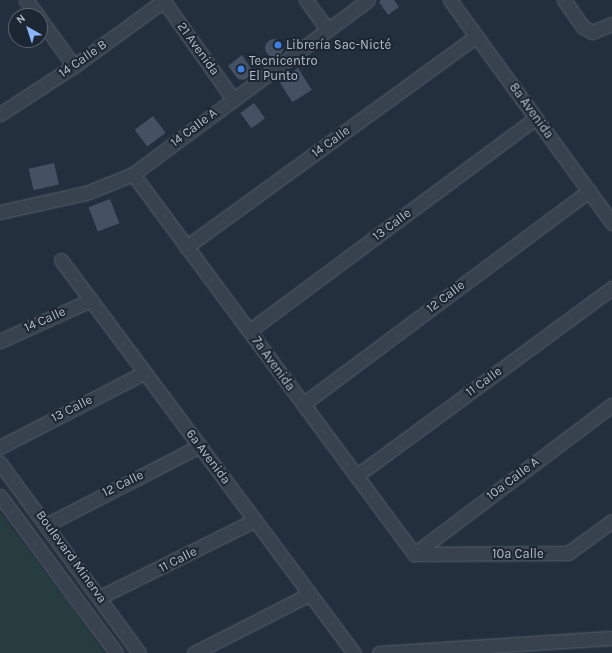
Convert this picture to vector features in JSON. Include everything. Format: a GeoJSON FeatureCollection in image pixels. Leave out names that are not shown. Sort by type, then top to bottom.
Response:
{"type":"FeatureCollection","features":[{"type":"Feature","properties":{"kind":"street","name":"14 Calle B"},"geometry":{"type":"LineString","coordinates":[[1,112],[74,66],[163,0]]}},
{"type":"Feature","properties":{"kind":"street","name":"21 Avenida"},"geometry":{"type":"LineString","coordinates":[[163,0],[233,98]]}},
{"type":"Feature","properties":{"kind":"street"},"geometry":{"type":"LineString","coordinates":[[306,0],[328,30]]}},
{"type":"Feature","properties":{"kind":"street","name":"14 Calle A"},"geometry":{"type":"LineString","coordinates":[[0,212],[86,193],[132,174],[233,98],[368,0]]}},
{"type":"Feature","properties":{"kind":"street","name":"8a Avenida"},"geometry":{"type":"LineString","coordinates":[[450,0],[612,223]]}},
{"type":"Feature","properties":{"kind":"street"},"geometry":{"type":"LineString","coordinates":[[564,0],[583,27],[592,32],[612,24]]}},
{"type":"Feature","properties":{"kind":"street"},"geometry":{"type":"LineString","coordinates":[[48,30],[74,66]]}},
{"type":"Feature","properties":{"kind":"street","name":"14 Calle"},"geometry":{"type":"LineString","coordinates":[[186,247],[476,36]]}},
{"type":"Feature","properties":{"kind":"street","name":"13 Calle"},"geometry":{"type":"LineString","coordinates":[[249,331],[536,118]]}},
{"type":"Feature","properties":{"kind":"street","name":"7a Avenida"},"geometry":{"type":"LineString","coordinates":[[132,174],[414,554]]}},
{"type":"Feature","properties":{"kind":"street","name":"12 Calle"},"geometry":{"type":"LineString","coordinates":[[303,404],[589,191]]}},
{"type":"Feature","properties":{"kind":"street","name":"6a Avenida"},"geometry":{"type":"LineString","coordinates":[[61,260],[354,653]]}},
{"type":"Feature","properties":{"kind":"street","name":"11 Calle"},"geometry":{"type":"LineString","coordinates":[[356,476],[612,288]]}},
{"type":"Feature","properties":{"kind":"street","name":"14 Calle"},"geometry":{"type":"LineString","coordinates":[[0,341],[91,300]]}},
{"type":"Feature","properties":{"kind":"street","name":"13 Calle"},"geometry":{"type":"LineString","coordinates":[[0,447],[145,372]]}},
{"type":"Feature","properties":{"kind":"street","name":"10a Calle A"},"geometry":{"type":"LineString","coordinates":[[414,554],[612,405]]}},
{"type":"Feature","properties":{"kind":"street","name":"12 Calle"},"geometry":{"type":"LineString","coordinates":[[48,524],[200,446]]}},
{"type":"Feature","properties":{"kind":"street","name":"Boulevard Minerva"},"geometry":{"type":"LineString","coordinates":[[0,463],[48,524],[139,653]]}},
{"type":"Feature","properties":{"kind":"street","name":"Boulevard Minerva"},"geometry":{"type":"LineString","coordinates":[[0,496],[77,598],[116,653]]}},
{"type":"Feature","properties":{"kind":"street","name":"11 Calle"},"geometry":{"type":"LineString","coordinates":[[99,596],[255,520]]}},
{"type":"Feature","properties":{"kind":"street","name":"10a Calle"},"geometry":{"type":"LineString","coordinates":[[414,554],[568,553],[612,522]]}},
{"type":"Feature","properties":{"kind":"street"},"geometry":{"type":"LineString","coordinates":[[194,653],[310,594]]}},
{"type":"Feature","properties":{"kind":"street"},"geometry":{"type":"LineString","coordinates":[[77,598],[88,599],[99,596]]}},
{"type":"Feature","properties":{"kind":"street"},"geometry":{"type":"LineString","coordinates":[[88,614],[99,596]]}},
{"type":"Feature","properties":{"kind":"street"},"geometry":{"type":"LineString","coordinates":[[379,653],[612,638]]}},
{"type":"Feature","properties":{"kind":"green space"},"geometry":{"type":"Polygon","coordinates":[[[0,512],[72,607],[104,653],[0,653],[0,512]]]}},
{"type":"Feature","properties":{"kind":"building"},"geometry":{"type":"Polygon","coordinates":[[[381,0],[394,0],[399,7],[388,15],[379,2],[381,0]]]}},
{"type":"Feature","properties":{"kind":"building"},"geometry":{"type":"Polygon","coordinates":[[[274,39],[280,42],[283,48],[280,54],[274,57],[268,54],[265,48],[268,42],[274,39]]]}},
{"type":"Feature","properties":{"kind":"building","name":"Tecnicentro El Punto"},"geometry":{"type":"Polygon","coordinates":[[[242,55],[254,73],[244,80],[238,79],[228,66],[242,55]]]}},
{"type":"Feature","properties":{"kind":"building"},"geometry":{"type":"Polygon","coordinates":[[[298,68],[312,90],[292,102],[278,80],[298,68]]]}},
{"type":"Feature","properties":{"kind":"building"},"geometry":{"type":"Polygon","coordinates":[[[254,103],[265,118],[251,128],[240,113],[254,103]]]}},
{"type":"Feature","properties":{"kind":"building"},"geometry":{"type":"Polygon","coordinates":[[[153,116],[166,133],[147,147],[135,130],[153,116]]]}},
{"type":"Feature","properties":{"kind":"building"},"geometry":{"type":"Polygon","coordinates":[[[54,163],[59,184],[34,190],[29,169],[54,163]]]}},
{"type":"Feature","properties":{"kind":"building"},"geometry":{"type":"Polygon","coordinates":[[[110,199],[119,223],[98,232],[89,207],[110,199]]]}},
{"type":"Feature","properties":{"kind":"place","name":"Librería Sac-Nicté"},"geometry":{"type":"Point","coordinates":[278,45]}},
{"type":"Feature","properties":{"kind":"place","name":"Tecnicentro El Punto"},"geometry":{"type":"Point","coordinates":[241,69]}}]}
